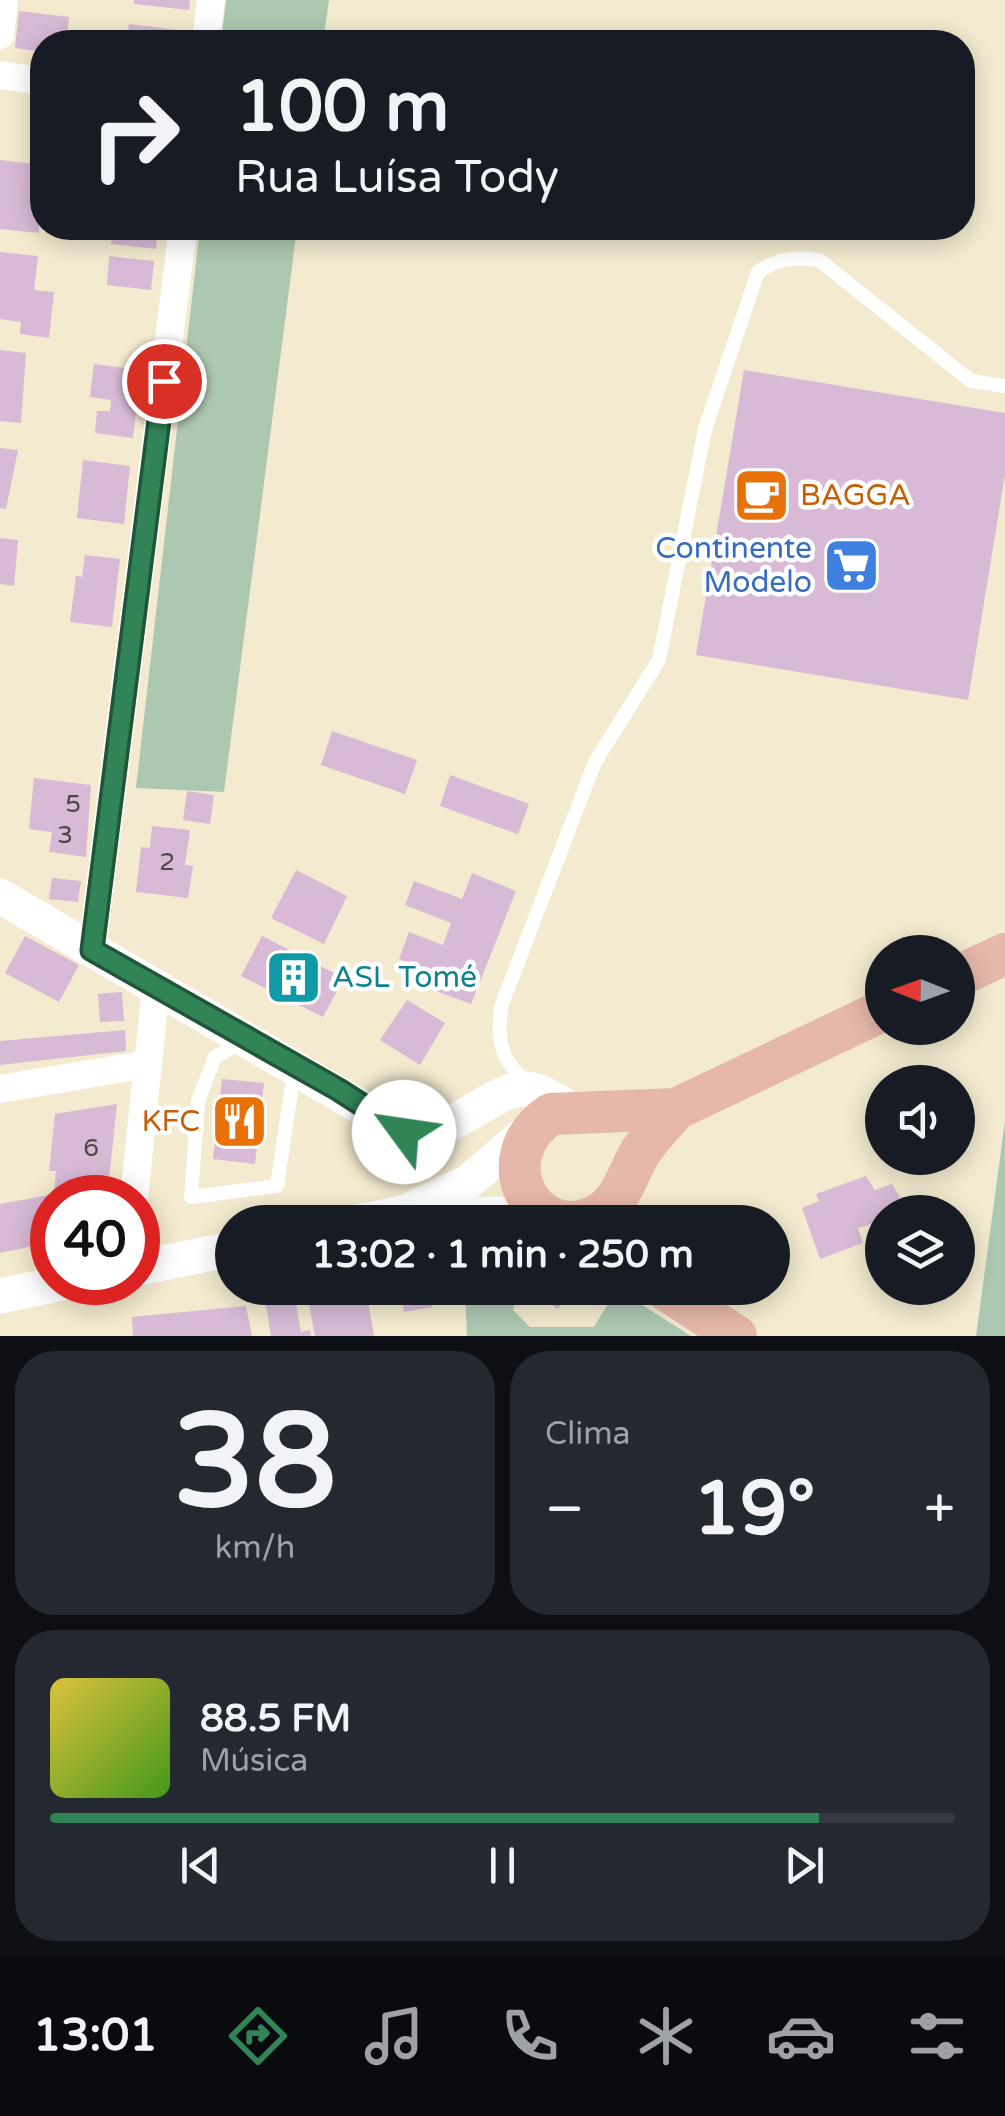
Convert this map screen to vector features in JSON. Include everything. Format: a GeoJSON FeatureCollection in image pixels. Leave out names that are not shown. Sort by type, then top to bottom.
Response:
{"type":"FeatureCollection","features":[{"type":"Feature","properties":{"kind":"main road"},"geometry":{"type":"LineString","coordinates":[[541,1205],[523,1190],[518,1174],[524,1140],[558,1110],[676,1109],[865,1020]]}},
{"type":"Feature","properties":{"kind":"main road"},"geometry":{"type":"LineString","coordinates":[[628,1193],[676,1109]]}},
{"type":"Feature","properties":{"kind":"main road"},"geometry":{"type":"LineString","coordinates":[[558,1110],[612,1128],[625,1149],[628,1193]]}},
{"type":"Feature","properties":{"kind":"main road"},"geometry":{"type":"LineString","coordinates":[[692,1305],[736,1336]]}},
{"type":"Feature","properties":{"kind":"street"},"geometry":{"type":"LineString","coordinates":[[0,35],[4,0]]}},
{"type":"Feature","properties":{"kind":"street"},"geometry":{"type":"LineString","coordinates":[[207,30],[211,0]]}},
{"type":"Feature","properties":{"kind":"street"},"geometry":{"type":"LineString","coordinates":[[0,75],[30,79]]}},
{"type":"Feature","properties":{"kind":"street"},"geometry":{"type":"LineString","coordinates":[[92,950],[181,240]]}},
{"type":"Feature","properties":{"kind":"street"},"geometry":{"type":"LineString","coordinates":[[0,896],[295,1065],[385,1123],[424,1134],[449,1128],[512,1090],[558,1110],[468,1182],[420,1205]]}},
{"type":"Feature","properties":{"kind":"street"},"geometry":{"type":"LineString","coordinates":[[136,1175],[156,986]]}},
{"type":"Feature","properties":{"kind":"street"},"geometry":{"type":"LineString","coordinates":[[0,1088],[148,1064]]}},
{"type":"Feature","properties":{"kind":"street"},"geometry":{"type":"LineString","coordinates":[[160,1263],[215,1252]]}},
{"type":"Feature","properties":{"kind":"street"},"geometry":{"type":"LineString","coordinates":[[0,1296],[30,1290]]}},
{"type":"Feature","properties":{"kind":"lane"},"geometry":{"type":"LineString","coordinates":[[558,1110],[504,1057],[499,1038],[502,1004],[595,762],[659,660],[706,429],[758,272],[770,263],[797,257],[819,260],[833,267],[971,380],[1005,386]]}},
{"type":"Feature","properties":{"kind":"lane"},"geometry":{"type":"LineString","coordinates":[[248,1038],[215,1057],[198,1101],[191,1196],[277,1186],[295,1065]]}},
{"type":"Feature","properties":{"kind":"green space"},"geometry":{"type":"Polygon","coordinates":[[[226,0],[329,0],[325,30],[222,30],[226,0]]]}},
{"type":"Feature","properties":{"kind":"green space"},"geometry":{"type":"Polygon","coordinates":[[[199,240],[295,240],[224,792],[136,788],[199,240]]]}},
{"type":"Feature","properties":{"kind":"green space"},"geometry":{"type":"Polygon","coordinates":[[[1005,1121],[1005,1336],[976,1336],[1005,1121]]]}},
{"type":"Feature","properties":{"kind":"green space"},"geometry":{"type":"Polygon","coordinates":[[[466,1305],[515,1305],[513,1310],[530,1327],[594,1327],[607,1305],[642,1305],[691,1336],[467,1336],[466,1305]]]}},
{"type":"Feature","properties":{"kind":"building"},"geometry":{"type":"Polygon","coordinates":[[[134,0],[190,0],[189,10],[134,4],[134,0]]]}},
{"type":"Feature","properties":{"kind":"building"},"geometry":{"type":"Polygon","coordinates":[[[19,11],[69,17],[67,30],[30,30],[30,50],[15,48],[19,11]]]}},
{"type":"Feature","properties":{"kind":"building"},"geometry":{"type":"Polygon","coordinates":[[[129,24],[177,30],[128,30],[129,24]]]}},
{"type":"Feature","properties":{"kind":"building"},"geometry":{"type":"Polygon","coordinates":[[[0,160],[30,164],[30,232],[0,229],[0,160]]]}},
{"type":"Feature","properties":{"kind":"building"},"geometry":{"type":"Polygon","coordinates":[[[112,240],[157,240],[156,249],[111,244],[112,240]]]}},
{"type":"Feature","properties":{"kind":"building"},"geometry":{"type":"Polygon","coordinates":[[[0,252],[38,256],[34,290],[54,292],[49,338],[20,334],[21,322],[0,319],[0,252]]]}},
{"type":"Feature","properties":{"kind":"building"},"geometry":{"type":"Polygon","coordinates":[[[109,256],[154,261],[151,290],[107,285],[109,256]]]}},
{"type":"Feature","properties":{"kind":"building"},"geometry":{"type":"Polygon","coordinates":[[[0,350],[26,353],[21,423],[0,421],[0,350]]]}},
{"type":"Feature","properties":{"kind":"building"},"geometry":{"type":"Polygon","coordinates":[[[94,364],[141,370],[133,438],[95,433],[97,411],[110,411],[111,400],[90,397],[94,364]]]}},
{"type":"Feature","properties":{"kind":"building","name":"Continente Modelo"},"geometry":{"type":"Polygon","coordinates":[[[744,370],[1005,413],[1005,475],[968,700],[696,655],[744,370]]]}},
{"type":"Feature","properties":{"kind":"building"},"geometry":{"type":"Polygon","coordinates":[[[0,448],[18,450],[6,509],[0,508],[0,448]]]}},
{"type":"Feature","properties":{"kind":"building"},"geometry":{"type":"Polygon","coordinates":[[[83,460],[130,466],[124,524],[77,518],[83,460]]]}},
{"type":"Feature","properties":{"kind":"building"},"geometry":{"type":"Polygon","coordinates":[[[0,538],[18,540],[14,586],[0,584],[0,538]]]}},
{"type":"Feature","properties":{"kind":"building"},"geometry":{"type":"Polygon","coordinates":[[[85,555],[120,559],[112,627],[70,622],[76,576],[82,577],[85,555]]]}},
{"type":"Feature","properties":{"kind":"building"},"geometry":{"type":"Polygon","coordinates":[[[332,731],[417,760],[405,794],[321,765],[332,731]]]}},
{"type":"Feature","properties":{"kind":"building"},"geometry":{"type":"Polygon","coordinates":[[[450,775],[529,804],[518,834],[440,806],[450,775]]]}},
{"type":"Feature","properties":{"kind":"building"},"geometry":{"type":"Polygon","coordinates":[[[34,778],[91,785],[86,857],[49,852],[52,832],[29,829],[34,778]]]}},
{"type":"Feature","properties":{"kind":"building"},"geometry":{"type":"Polygon","coordinates":[[[187,791],[214,795],[210,824],[183,820],[187,791]]]}},
{"type":"Feature","properties":{"kind":"building"},"geometry":{"type":"Polygon","coordinates":[[[152,826],[190,830],[185,865],[193,866],[188,898],[136,892],[141,847],[150,848],[152,826]]]}},
{"type":"Feature","properties":{"kind":"building"},"geometry":{"type":"Polygon","coordinates":[[[296,870],[347,896],[324,944],[271,918],[296,870]]]}},
{"type":"Feature","properties":{"kind":"building"},"geometry":{"type":"Polygon","coordinates":[[[472,873],[516,891],[471,1004],[417,984],[422,969],[399,959],[409,932],[443,945],[451,923],[405,905],[414,881],[462,899],[472,873]]]}},
{"type":"Feature","properties":{"kind":"building"},"geometry":{"type":"Polygon","coordinates":[[[52,878],[81,881],[78,902],[49,899],[52,878]]]}},
{"type":"Feature","properties":{"kind":"building"},"geometry":{"type":"Polygon","coordinates":[[[25,936],[79,965],[59,1002],[5,973],[25,936]]]}},
{"type":"Feature","properties":{"kind":"building","name":"ASL Tomé"},"geometry":{"type":"Polygon","coordinates":[[[262,936],[344,978],[323,1017],[241,976],[262,936]]]}},
{"type":"Feature","properties":{"kind":"building"},"geometry":{"type":"Polygon","coordinates":[[[122,992],[124,1021],[100,1022],[98,994],[122,992]]]}},
{"type":"Feature","properties":{"kind":"building"},"geometry":{"type":"Polygon","coordinates":[[[407,1000],[445,1023],[420,1065],[380,1040],[407,1000]]]}},
{"type":"Feature","properties":{"kind":"building"},"geometry":{"type":"Polygon","coordinates":[[[125,1030],[126,1051],[0,1065],[0,1041],[125,1030]]]}},
{"type":"Feature","properties":{"kind":"building","name":"KFC"},"geometry":{"type":"Polygon","coordinates":[[[222,1079],[264,1083],[255,1164],[213,1159],[222,1079]]]}},
{"type":"Feature","properties":{"kind":"building"},"geometry":{"type":"Polygon","coordinates":[[[117,1104],[109,1175],[56,1175],[56,1171],[49,1171],[55,1114],[117,1104]]]}},
{"type":"Feature","properties":{"kind":"building"},"geometry":{"type":"Polygon","coordinates":[[[866,1176],[875,1190],[892,1184],[899,1195],[865,1195],[865,1226],[858,1228],[863,1243],[820,1259],[802,1208],[819,1201],[816,1194],[866,1176]]]}},
{"type":"Feature","properties":{"kind":"building"},"geometry":{"type":"Polygon","coordinates":[[[30,1198],[30,1247],[0,1253],[0,1204],[30,1198]]]}},
{"type":"Feature","properties":{"kind":"building"},"geometry":{"type":"Polygon","coordinates":[[[266,1305],[296,1305],[301,1332],[310,1330],[311,1336],[271,1336],[266,1305]]]}},
{"type":"Feature","properties":{"kind":"building"},"geometry":{"type":"Polygon","coordinates":[[[309,1305],[369,1305],[374,1336],[315,1336],[309,1305]]]}},
{"type":"Feature","properties":{"kind":"building"},"geometry":{"type":"Polygon","coordinates":[[[403,1305],[432,1305],[432,1307],[404,1312],[403,1305]]]}},
{"type":"Feature","properties":{"kind":"building"},"geometry":{"type":"Polygon","coordinates":[[[246,1306],[252,1336],[133,1336],[132,1317],[246,1306]]]}},
{"type":"Feature","properties":{"kind":"place","name":"BAGGA"},"geometry":{"type":"Point","coordinates":[761,495]}},
{"type":"Feature","properties":{"kind":"place","name":"Continente Modelo"},"geometry":{"type":"Point","coordinates":[851,565]}},
{"type":"Feature","properties":{"kind":"place","name":"ASL Tomé"},"geometry":{"type":"Point","coordinates":[293,977]}},
{"type":"Feature","properties":{"kind":"place","name":"KFC"},"geometry":{"type":"Point","coordinates":[239,1121]}},
{"type":"Feature","properties":{"kind":"route"},"geometry":{"type":"LineString","coordinates":[[164,381],[92,950],[339,1090],[404,1132]]}}]}
